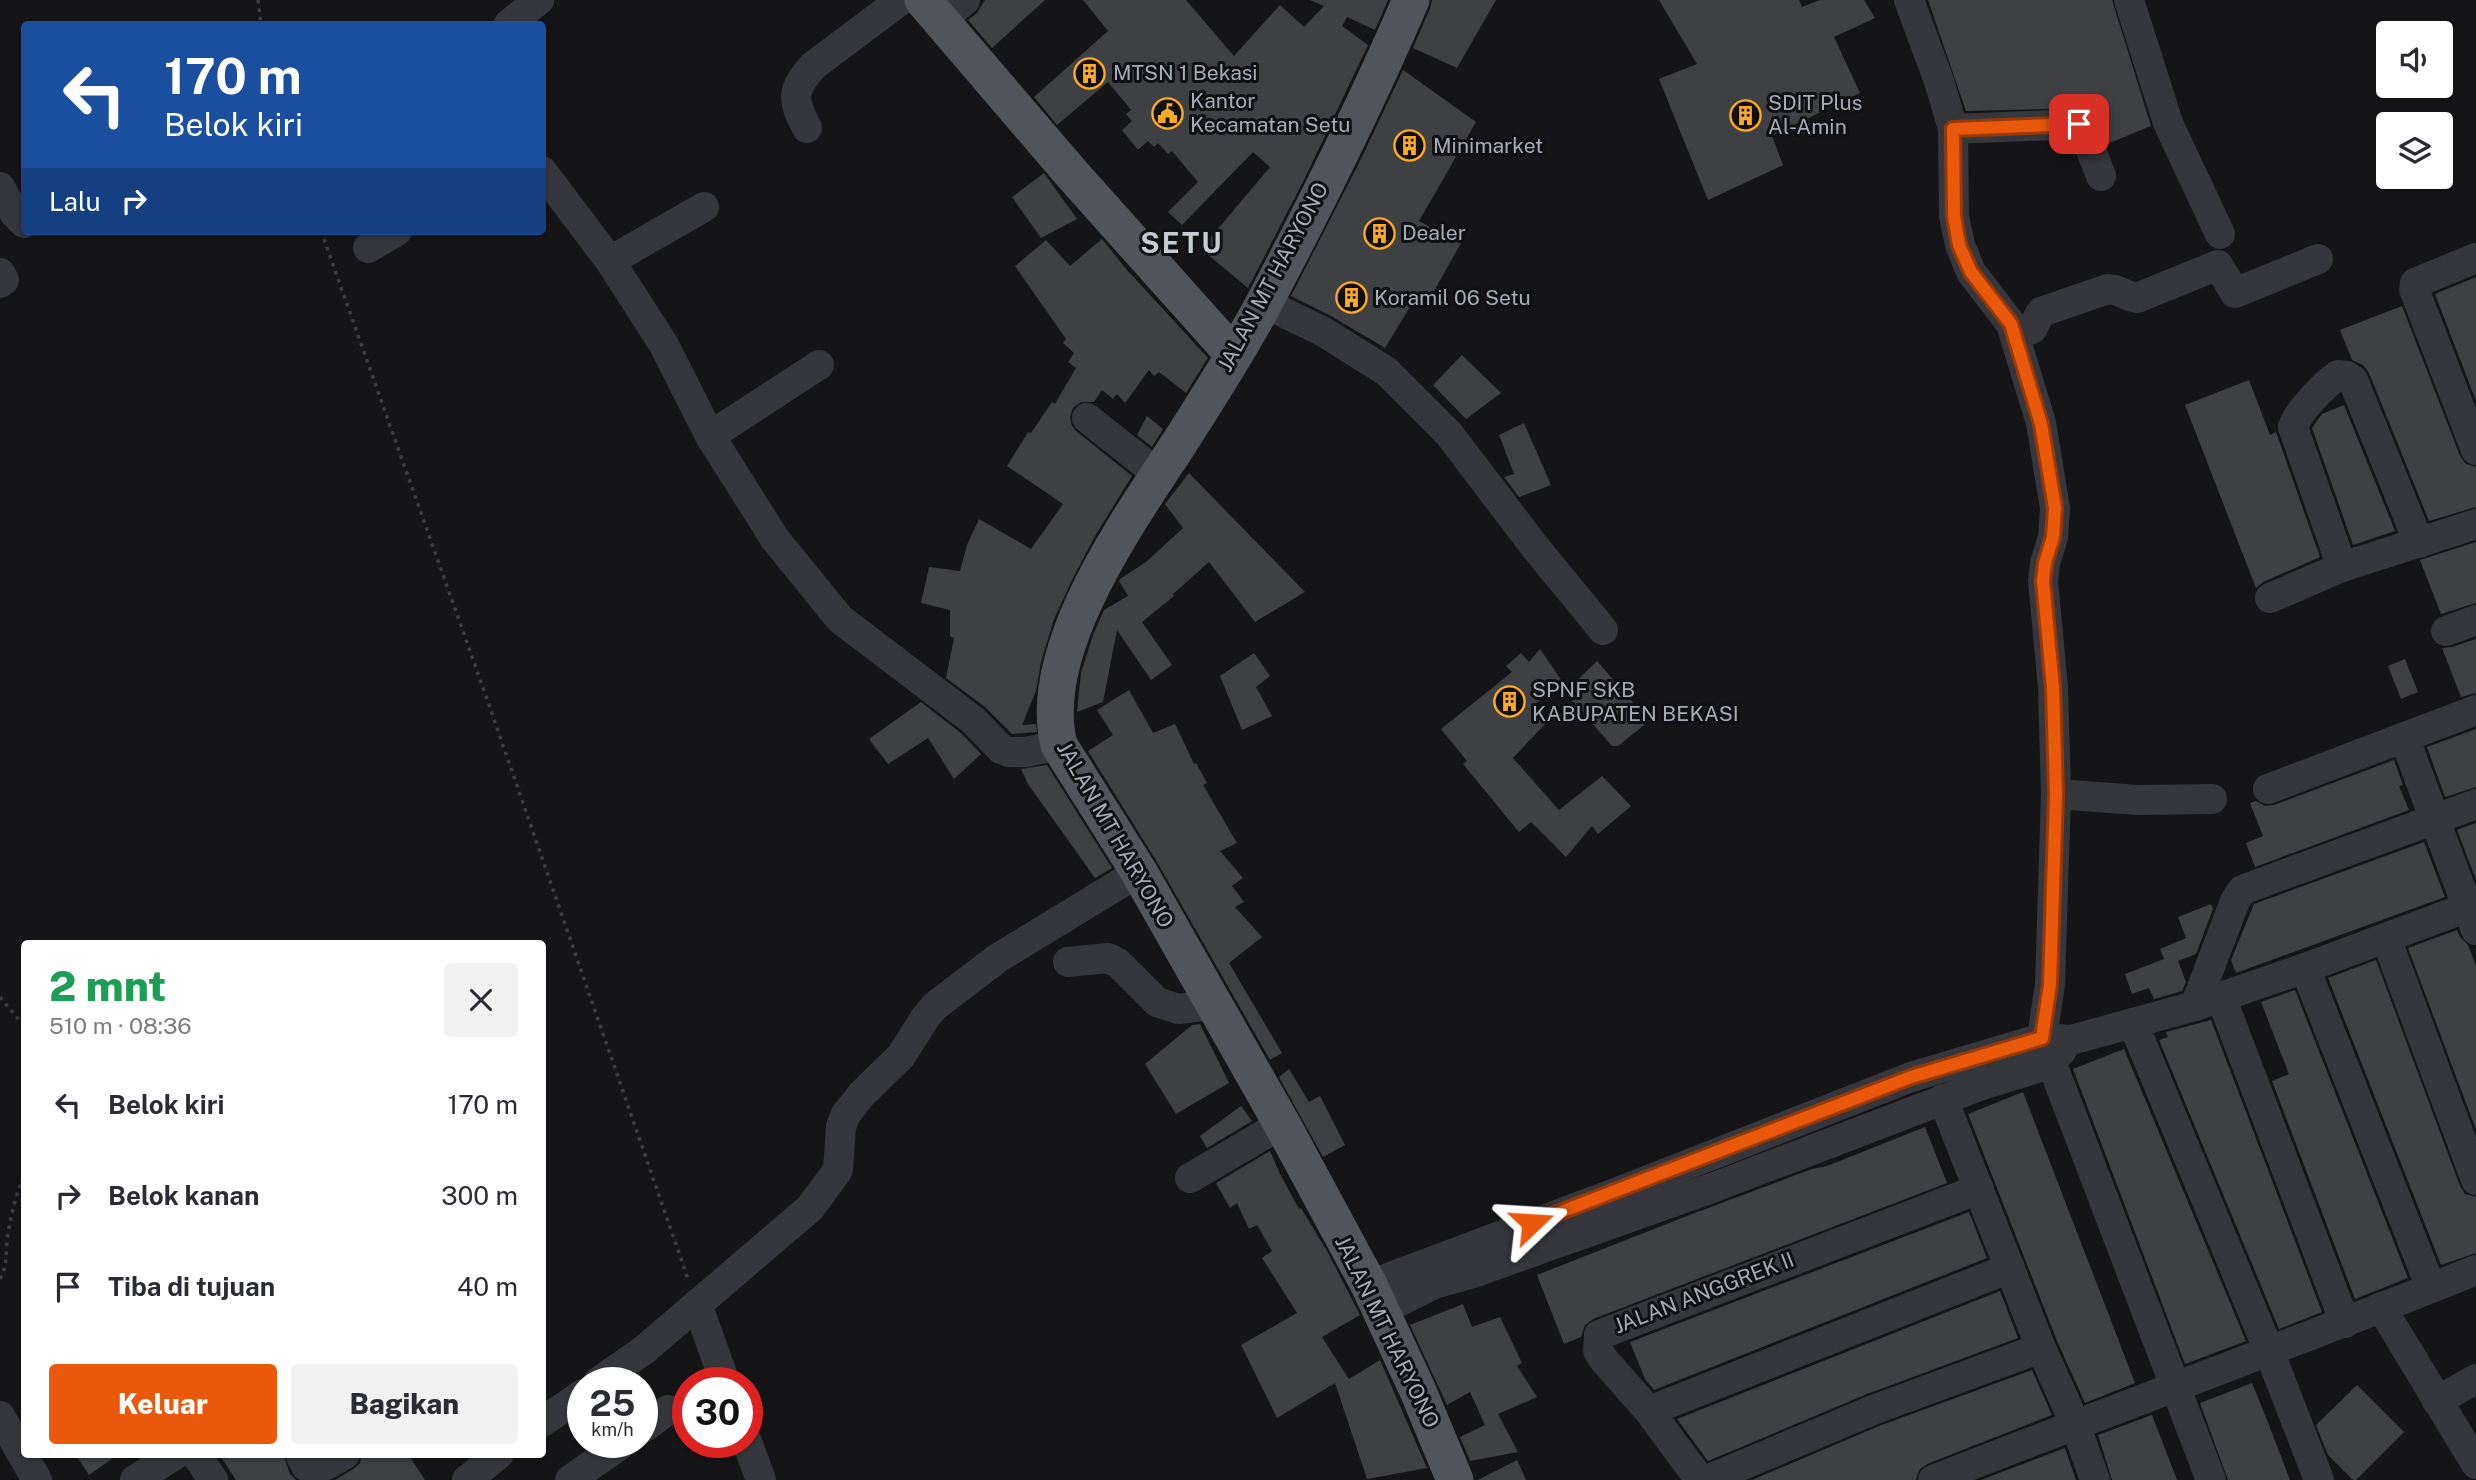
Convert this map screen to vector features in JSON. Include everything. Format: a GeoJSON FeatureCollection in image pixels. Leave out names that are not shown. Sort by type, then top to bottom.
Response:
{"type":"FeatureCollection","features":[{"type":"Feature","properties":{"kind":"main road","name":"JALAN MT HARYONO"},"geometry":{"type":"LineString","coordinates":[[1410,0],[1385,59],[1264,303],[1118,540],[1083,603],[1061,667],[1054,706],[1054,726],[1059,745],[1139,872],[1212,1005],[1282,1124],[1375,1297],[1455,1480]]}},
{"type":"Feature","properties":{"kind":"main road"},"geometry":{"type":"LineString","coordinates":[[943,7],[1072,174],[1233,354]]}},
{"type":"Feature","properties":{"kind":"street"},"geometry":{"type":"LineString","coordinates":[[513,21],[539,0]]}},
{"type":"Feature","properties":{"kind":"street"},"geometry":{"type":"LineString","coordinates":[[807,128],[795,104],[796,91],[805,75],[813,66],[901,0]]}},
{"type":"Feature","properties":{"kind":"street"},"geometry":{"type":"LineString","coordinates":[[1909,0],[1940,84],[1953,129],[1954,216],[1959,245],[1971,272],[2005,314],[2015,336],[2041,424],[2055,508],[2053,537],[2043,581],[2053,688],[2056,794],[2050,984],[2036,1054],[2164,1390],[2190,1480]]}},
{"type":"Feature","properties":{"kind":"street"},"geometry":{"type":"LineString","coordinates":[[2129,0],[2168,123],[2220,234]]}},
{"type":"Feature","properties":{"kind":"street"},"geometry":{"type":"LineString","coordinates":[[1953,129],[2079,124],[2101,176]]}},
{"type":"Feature","properties":{"kind":"street"},"geometry":{"type":"LineString","coordinates":[[546,176],[610,261],[664,345],[710,436],[775,539],[841,619],[974,721],[1000,749],[1026,752],[1059,745]]}},
{"type":"Feature","properties":{"kind":"street"},"geometry":{"type":"LineString","coordinates":[[610,261],[704,207]]}},
{"type":"Feature","properties":{"kind":"street"},"geometry":{"type":"LineString","coordinates":[[368,248],[390,235]]}},
{"type":"Feature","properties":{"kind":"street"},"geometry":{"type":"LineString","coordinates":[[2476,258],[2415,283],[2414,289],[2476,450]]}},
{"type":"Feature","properties":{"kind":"street"},"geometry":{"type":"LineString","coordinates":[[2015,336],[2032,329],[2041,312],[2108,289],[2116,289],[2129,297],[2137,298],[2217,265],[2235,293],[2318,259]]}},
{"type":"Feature","properties":{"kind":"street"},"geometry":{"type":"LineString","coordinates":[[0,273],[4,280],[0,283]]}},
{"type":"Feature","properties":{"kind":"street"},"geometry":{"type":"LineString","coordinates":[[1264,303],[1322,331],[1386,371],[1449,434],[1535,547],[1603,630]]}},
{"type":"Feature","properties":{"kind":"street"},"geometry":{"type":"LineString","coordinates":[[710,436],[819,365]]}},
{"type":"Feature","properties":{"kind":"street"},"geometry":{"type":"LineString","coordinates":[[2342,567],[2293,427],[2295,420],[2318,393],[2338,375],[2353,380],[2419,543]]}},
{"type":"Feature","properties":{"kind":"street"},"geometry":{"type":"LineString","coordinates":[[1087,418],[1158,474]]}},
{"type":"Feature","properties":{"kind":"street"},"geometry":{"type":"LineString","coordinates":[[2270,598],[2342,567],[2476,524]]}},
{"type":"Feature","properties":{"kind":"street"},"geometry":{"type":"LineString","coordinates":[[2446,631],[2476,620]]}},
{"type":"Feature","properties":{"kind":"street"},"geometry":{"type":"LineString","coordinates":[[2268,789],[2476,710]]}},
{"type":"Feature","properties":{"kind":"street"},"geometry":{"type":"LineString","coordinates":[[1375,1297],[1473,1273],[1712,1188],[1943,1100],[2036,1054],[2071,1040],[2208,1001],[2386,938],[2473,914],[2404,737]]}},
{"type":"Feature","properties":{"kind":"street"},"geometry":{"type":"LineString","coordinates":[[2056,794],[2138,800],[2213,799]]}},
{"type":"Feature","properties":{"kind":"street"},"geometry":{"type":"LineString","coordinates":[[2345,1323],[2208,1001],[2235,901],[2242,890],[2476,804]]}},
{"type":"Feature","properties":{"kind":"street"},"geometry":{"type":"LineString","coordinates":[[620,1367],[644,1350],[810,1208],[838,1170],[841,1127],[846,1114],[862,1094],[901,1056],[936,1006],[999,958],[1139,872]]}},
{"type":"Feature","properties":{"kind":"street"},"geometry":{"type":"LineString","coordinates":[[2386,938],[2476,1180]]}},
{"type":"Feature","properties":{"kind":"street"},"geometry":{"type":"LineString","coordinates":[[1068,962],[1108,958],[1118,963],[1157,1002],[1178,1009],[1212,1005]]}},
{"type":"Feature","properties":{"kind":"street"},"geometry":{"type":"LineString","coordinates":[[2305,968],[2431,1288]]}},
{"type":"Feature","properties":{"kind":"street"},"geometry":{"type":"LineString","coordinates":[[2133,1023],[2269,1351],[2319,1480]]}},
{"type":"Feature","properties":{"kind":"street"},"geometry":{"type":"LineString","coordinates":[[1375,1297],[1610,1195],[1911,1077],[2036,1054]]}},
{"type":"Feature","properties":{"kind":"street"},"geometry":{"type":"LineString","coordinates":[[1943,1100],[2041,1348],[2075,1424],[2095,1480]]}},
{"type":"Feature","properties":{"kind":"street"},"geometry":{"type":"LineString","coordinates":[[1190,1178],[1282,1124]]}},
{"type":"Feature","properties":{"kind":"street","name":"JALAN ANGGREK II"},"geometry":{"type":"LineString","coordinates":[[1700,1480],[1649,1411],[1604,1360],[1598,1351],[1597,1339],[1604,1332],[1979,1189]]}},
{"type":"Feature","properties":{"kind":"street"},"geometry":{"type":"LineString","coordinates":[[1649,1411],[2010,1268]]}},
{"type":"Feature","properties":{"kind":"street"},"geometry":{"type":"LineString","coordinates":[[1933,1480],[2345,1323],[2476,1270]]}},
{"type":"Feature","properties":{"kind":"street"},"geometry":{"type":"LineString","coordinates":[[697,1304],[720,1367]]}},
{"type":"Feature","properties":{"kind":"street"},"geometry":{"type":"LineString","coordinates":[[2381,1307],[2476,1464]]}},
{"type":"Feature","properties":{"kind":"street"},"geometry":{"type":"LineString","coordinates":[[1707,1480],[1873,1410],[2041,1348]]}},
{"type":"Feature","properties":{"kind":"street"},"geometry":{"type":"LineString","coordinates":[[2437,1401],[2476,1379]]}},
{"type":"Feature","properties":{"kind":"street"},"geometry":{"type":"LineString","coordinates":[[2164,1390],[2211,1480]]}},
{"type":"Feature","properties":{"kind":"street"},"geometry":{"type":"LineString","coordinates":[[546,1419],[567,1405]]}},
{"type":"Feature","properties":{"kind":"street"},"geometry":{"type":"LineString","coordinates":[[658,1417],[668,1410]]}},
{"type":"Feature","properties":{"kind":"street"},"geometry":{"type":"LineString","coordinates":[[0,1416],[21,1452]]}},
{"type":"Feature","properties":{"kind":"street"},"geometry":{"type":"LineString","coordinates":[[24,1458],[37,1480]]}},
{"type":"Feature","properties":{"kind":"street"},"geometry":{"type":"LineString","coordinates":[[135,1480],[170,1458]]}},
{"type":"Feature","properties":{"kind":"street"},"geometry":{"type":"LineString","coordinates":[[199,1458],[213,1480]]}},
{"type":"Feature","properties":{"kind":"street"},"geometry":{"type":"LineString","coordinates":[[302,1458],[306,1466],[315,1469],[339,1458]]}},
{"type":"Feature","properties":{"kind":"street"},"geometry":{"type":"LineString","coordinates":[[570,1480],[601,1458]]}},
{"type":"Feature","properties":{"kind":"street"},"geometry":{"type":"LineString","coordinates":[[753,1458],[761,1480]]}},
{"type":"Feature","properties":{"kind":"path"},"geometry":{"type":"LineString","coordinates":[[258,0],[261,21]]}},
{"type":"Feature","properties":{"kind":"path"},"geometry":{"type":"LineString","coordinates":[[322,235],[697,1304]]}},
{"type":"Feature","properties":{"kind":"path"},"geometry":{"type":"LineString","coordinates":[[0,997],[21,1022]]}},
{"type":"Feature","properties":{"kind":"path"},"geometry":{"type":"LineString","coordinates":[[0,1279],[6,1265],[14,1201],[21,1182]]}},
{"type":"Feature","properties":{"kind":"building"},"geometry":{"type":"Polygon","coordinates":[[[985,0],[1045,0],[992,48],[968,20],[977,13],[985,0]]]}},
{"type":"Feature","properties":{"kind":"building"},"geometry":{"type":"Polygon","coordinates":[[[1083,0],[1186,0],[1234,56],[1280,5],[1304,27],[1324,6],[1310,0],[1388,0],[1375,30],[1347,17],[1342,26],[1368,45],[1304,180],[1248,288],[1201,249],[1270,167],[1253,152],[1182,225],[1168,212],[1198,182],[1172,151],[1168,154],[1158,143],[1154,147],[1148,141],[1138,150],[1122,130],[1132,121],[1126,114],[1131,110],[1108,82],[1057,125],[1034,97],[1108,31],[1083,0]]]}},
{"type":"Feature","properties":{"kind":"building"},"geometry":{"type":"Polygon","coordinates":[[[1432,0],[1496,0],[1457,68],[1413,48],[1432,0]]]}},
{"type":"Feature","properties":{"kind":"building","name":"SDIT Plus Al-Amin"},"geometry":{"type":"Polygon","coordinates":[[[1659,0],[1799,0],[1802,7],[1820,0],[1864,0],[1875,18],[1834,37],[1860,93],[1772,136],[1783,165],[1708,200],[1659,79],[1697,64],[1659,0]]]}},
{"type":"Feature","properties":{"kind":"building"},"geometry":{"type":"Polygon","coordinates":[[[1928,0],[2112,0],[2151,126],[2107,144],[2098,120],[2085,108],[1966,111],[1928,0]]]}},
{"type":"Feature","properties":{"kind":"building"},"geometry":{"type":"Polygon","coordinates":[[[1403,70],[1476,122],[1419,221],[1461,243],[1425,307],[1414,300],[1385,348],[1291,296],[1403,70]]]}},
{"type":"Feature","properties":{"kind":"building"},"geometry":{"type":"Polygon","coordinates":[[[1044,173],[1077,219],[1041,238],[1012,197],[1044,173]]]}},
{"type":"Feature","properties":{"kind":"building"},"geometry":{"type":"Polygon","coordinates":[[[1102,239],[1208,358],[1186,393],[1159,372],[1154,376],[1149,370],[1125,403],[1117,394],[1113,399],[1102,390],[1094,402],[1081,402],[1073,408],[1071,424],[1076,431],[1132,476],[1095,536],[1054,619],[1041,662],[1036,691],[1022,725],[1036,724],[1037,732],[1012,734],[985,707],[946,678],[954,638],[950,636],[950,610],[921,603],[929,567],[960,571],[967,545],[979,519],[1031,549],[1063,504],[1007,466],[1028,432],[1031,433],[1052,402],[1055,404],[1076,368],[1068,362],[1074,353],[1063,343],[1066,339],[1015,266],[1046,240],[1070,266],[1102,239]]]}},
{"type":"Feature","properties":{"kind":"building"},"geometry":{"type":"Polygon","coordinates":[[[2476,277],[2476,401],[2435,294],[2476,277]]]}},
{"type":"Feature","properties":{"kind":"building"},"geometry":{"type":"Polygon","coordinates":[[[2402,306],[2460,456],[2466,464],[2476,467],[2476,507],[2429,521],[2369,373],[2363,365],[2352,360],[2340,330],[2402,306]]]}},
{"type":"Feature","properties":{"kind":"building"},"geometry":{"type":"Polygon","coordinates":[[[1462,355],[1501,393],[1466,419],[1433,385],[1462,355]]]}},
{"type":"Feature","properties":{"kind":"building"},"geometry":{"type":"Polygon","coordinates":[[[2249,380],[2270,435],[2276,432],[2320,557],[2263,582],[2256,588],[2185,405],[2249,380]]]}},
{"type":"Feature","properties":{"kind":"building"},"geometry":{"type":"Polygon","coordinates":[[[2344,405],[2395,531],[2353,545],[2312,428],[2322,414],[2344,405]]]}},
{"type":"Feature","properties":{"kind":"building"},"geometry":{"type":"Polygon","coordinates":[[[1147,416],[1163,429],[1152,447],[1137,435],[1147,416]]]}},
{"type":"Feature","properties":{"kind":"building"},"geometry":{"type":"Polygon","coordinates":[[[1524,423],[1551,485],[1519,497],[1504,477],[1514,474],[1499,435],[1524,423]]]}},
{"type":"Feature","properties":{"kind":"building"},"geometry":{"type":"Polygon","coordinates":[[[1189,473],[1305,592],[1255,622],[1209,562],[1142,622],[1172,665],[1151,680],[1117,630],[1103,702],[1077,712],[1081,673],[1104,610],[1128,596],[1120,579],[1146,562],[1183,528],[1165,504],[1189,473]]]}},
{"type":"Feature","properties":{"kind":"building"},"geometry":{"type":"Polygon","coordinates":[[[2476,542],[2476,603],[2441,614],[2420,560],[2476,542]]]}},
{"type":"Feature","properties":{"kind":"building"},"geometry":{"type":"Polygon","coordinates":[[[2476,639],[2476,693],[2461,697],[2442,648],[2476,639]]]}},
{"type":"Feature","properties":{"kind":"building"},"geometry":{"type":"Polygon","coordinates":[[[1540,649],[1562,681],[1533,706],[1548,721],[1513,758],[1559,810],[1602,776],[1631,806],[1598,834],[1592,826],[1566,857],[1531,822],[1519,832],[1463,764],[1467,761],[1441,729],[1512,672],[1506,666],[1521,653],[1529,662],[1540,649]]]}},
{"type":"Feature","properties":{"kind":"building"},"geometry":{"type":"Polygon","coordinates":[[[1254,653],[1270,676],[1256,687],[1272,716],[1242,730],[1220,676],[1254,653]]]}},
{"type":"Feature","properties":{"kind":"building"},"geometry":{"type":"Polygon","coordinates":[[[2405,659],[2418,692],[2401,699],[2388,666],[2405,659]]]}},
{"type":"Feature","properties":{"kind":"building","name":"SPNF SKB KABUPATEN BEKASI"},"geometry":{"type":"Polygon","coordinates":[[[1597,661],[1649,721],[1618,746],[1612,746],[1565,692],[1597,661]]]}},
{"type":"Feature","properties":{"kind":"building"},"geometry":{"type":"Polygon","coordinates":[[[1129,690],[1153,733],[1175,724],[1194,764],[1196,763],[1207,783],[1203,785],[1237,843],[1220,851],[1243,878],[1232,886],[1244,902],[1235,907],[1262,937],[1229,963],[1282,1053],[1270,1060],[1157,862],[1088,751],[1113,735],[1097,710],[1129,690]]]}},
{"type":"Feature","properties":{"kind":"building"},"geometry":{"type":"Polygon","coordinates":[[[921,702],[962,734],[981,754],[954,779],[928,738],[888,764],[869,739],[921,702]]]}},
{"type":"Feature","properties":{"kind":"building"},"geometry":{"type":"Polygon","coordinates":[[[2476,729],[2476,787],[2445,797],[2427,747],[2476,729]]]}},
{"type":"Feature","properties":{"kind":"building"},"geometry":{"type":"Polygon","coordinates":[[[2394,760],[2403,785],[2399,786],[2409,810],[2255,867],[2246,843],[2263,836],[2250,803],[2256,801],[2265,806],[2274,805],[2394,760]]]}},
{"type":"Feature","properties":{"kind":"building"},"geometry":{"type":"Polygon","coordinates":[[[1047,765],[1112,868],[1095,878],[1028,784],[1021,769],[1047,765]]]}},
{"type":"Feature","properties":{"kind":"building"},"geometry":{"type":"Polygon","coordinates":[[[2476,823],[2476,880],[2457,830],[2476,823]]]}},
{"type":"Feature","properties":{"kind":"building"},"geometry":{"type":"Polygon","coordinates":[[[2424,842],[2445,897],[2236,973],[2231,960],[2254,904],[2424,842]]]}},
{"type":"Feature","properties":{"kind":"building"},"geometry":{"type":"Polygon","coordinates":[[[2211,904],[2213,909],[2196,954],[2178,961],[2186,982],[2182,991],[2154,999],[2149,988],[2132,994],[2125,974],[2164,959],[2160,949],[2186,938],[2178,917],[2211,904]]]}},
{"type":"Feature","properties":{"kind":"building"},"geometry":{"type":"Polygon","coordinates":[[[2457,930],[2468,945],[2476,966],[2476,1130],[2408,948],[2457,930]]]}},
{"type":"Feature","properties":{"kind":"building"},"geometry":{"type":"Polygon","coordinates":[[[2376,960],[2460,1186],[2465,1194],[2476,1197],[2476,1253],[2441,1265],[2328,978],[2376,960]]]}},
{"type":"Feature","properties":{"kind":"building"},"geometry":{"type":"Polygon","coordinates":[[[2295,990],[2408,1278],[2355,1299],[2272,1081],[2289,1074],[2261,1002],[2295,990]]]}},
{"type":"Feature","properties":{"kind":"building"},"geometry":{"type":"Polygon","coordinates":[[[2211,1020],[2322,1312],[2279,1329],[2159,1040],[2168,1037],[2166,1032],[2211,1020]]]}},
{"type":"Feature","properties":{"kind":"building"},"geometry":{"type":"Polygon","coordinates":[[[1200,1024],[1229,1083],[1176,1114],[1145,1064],[1192,1025],[1200,1024]]]}},
{"type":"Feature","properties":{"kind":"building"},"geometry":{"type":"Polygon","coordinates":[[[2124,1049],[2246,1341],[2185,1364],[2073,1069],[2124,1049]]]}},
{"type":"Feature","properties":{"kind":"building"},"geometry":{"type":"Polygon","coordinates":[[[1289,1069],[1309,1102],[1320,1096],[1345,1145],[1323,1157],[1279,1077],[1289,1069]]]}},
{"type":"Feature","properties":{"kind":"building"},"geometry":{"type":"Polygon","coordinates":[[[2023,1092],[2135,1383],[2085,1403],[2057,1341],[1968,1114],[2023,1092]]]}},
{"type":"Feature","properties":{"kind":"building"},"geometry":{"type":"Polygon","coordinates":[[[1241,1106],[1252,1121],[1207,1148],[1200,1136],[1241,1106]]]}},
{"type":"Feature","properties":{"kind":"building"},"geometry":{"type":"Polygon","coordinates":[[[1925,1127],[1947,1183],[1593,1319],[1585,1325],[1581,1337],[1564,1344],[1537,1275],[1925,1127]]]}},
{"type":"Feature","properties":{"kind":"building"},"geometry":{"type":"Polygon","coordinates":[[[1270,1151],[1299,1209],[1301,1208],[1327,1251],[1360,1315],[1322,1337],[1349,1379],[1380,1360],[1427,1468],[1367,1479],[1335,1383],[1277,1418],[1241,1345],[1297,1313],[1262,1258],[1272,1251],[1257,1225],[1249,1229],[1237,1203],[1230,1208],[1216,1183],[1270,1151]]]}},
{"type":"Feature","properties":{"kind":"building"},"geometry":{"type":"Polygon","coordinates":[[[1969,1212],[1987,1258],[1654,1390],[1645,1379],[1630,1342],[1969,1212]]]}},
{"type":"Feature","properties":{"kind":"building"},"geometry":{"type":"Polygon","coordinates":[[[2000,1291],[2018,1338],[1867,1394],[1708,1461],[1677,1419],[2000,1291]]]}},
{"type":"Feature","properties":{"kind":"building"},"geometry":{"type":"Polygon","coordinates":[[[1463,1304],[1472,1327],[1500,1317],[1522,1363],[1517,1366],[1537,1397],[1498,1414],[1518,1452],[1470,1461],[1460,1437],[1485,1425],[1470,1392],[1447,1405],[1410,1325],[1463,1304]]]}},
{"type":"Feature","properties":{"kind":"building"},"geometry":{"type":"Polygon","coordinates":[[[2032,1370],[2052,1415],[1927,1464],[1919,1470],[1916,1480],[1752,1480],[1879,1426],[2032,1370]]]}},
{"type":"Feature","properties":{"kind":"building"},"geometry":{"type":"Polygon","coordinates":[[[2252,1383],[2290,1480],[2228,1480],[2200,1403],[2252,1383]]]}},
{"type":"Feature","properties":{"kind":"building"},"geometry":{"type":"Polygon","coordinates":[[[2357,1385],[2404,1432],[2353,1480],[2328,1455],[2316,1425],[2357,1385]]]}},
{"type":"Feature","properties":{"kind":"building"},"geometry":{"type":"Polygon","coordinates":[[[2152,1415],[2177,1480],[2112,1480],[2098,1435],[2152,1415]]]}},
{"type":"Feature","properties":{"kind":"building"},"geometry":{"type":"Polygon","coordinates":[[[2065,1448],[2076,1480],[1981,1480],[2007,1470],[2065,1448]]]}},
{"type":"Feature","properties":{"kind":"building"},"geometry":{"type":"Polygon","coordinates":[[[78,1458],[113,1458],[89,1475],[78,1458]]]}},
{"type":"Feature","properties":{"kind":"building"},"geometry":{"type":"Polygon","coordinates":[[[222,1458],[284,1458],[290,1474],[296,1480],[236,1480],[222,1458]]]}},
{"type":"Feature","properties":{"kind":"building"},"geometry":{"type":"Polygon","coordinates":[[[361,1458],[411,1458],[425,1480],[335,1480],[360,1463],[361,1458]]]}},
{"type":"Feature","properties":{"kind":"building"},"geometry":{"type":"Polygon","coordinates":[[[1517,1460],[1526,1480],[1478,1480],[1517,1460]]]}},
{"type":"Feature","properties":{"kind":"place","name":"MTSN 1 Bekasi"},"geometry":{"type":"Point","coordinates":[1090,73]}},
{"type":"Feature","properties":{"kind":"place","name":"Kantor Kecamatan Setu"},"geometry":{"type":"Point","coordinates":[1167,113]}},
{"type":"Feature","properties":{"kind":"place","name":"SDIT Plus Al-Amin"},"geometry":{"type":"Point","coordinates":[1745,115]}},
{"type":"Feature","properties":{"kind":"place","name":"Minimarket"},"geometry":{"type":"Point","coordinates":[1410,146]}},
{"type":"Feature","properties":{"kind":"place","name":"Dealer"},"geometry":{"type":"Point","coordinates":[1379,233]}},
{"type":"Feature","properties":{"kind":"place","name":"Koramil 06 Setu"},"geometry":{"type":"Point","coordinates":[1351,298]}},
{"type":"Feature","properties":{"kind":"place","name":"SPNF SKB KABUPATEN BEKASI"},"geometry":{"type":"Point","coordinates":[1509,702]}},
{"type":"Feature","properties":{"kind":"district","name":"SETU"},"geometry":{"type":"Point","coordinates":[1182,243]}},
{"type":"Feature","properties":{"kind":"route"},"geometry":{"type":"LineString","coordinates":[[1532,1223],[1911,1077],[2042,1038],[2050,984],[2056,794],[2053,688],[2043,581],[2053,537],[2055,508],[2041,424],[2011,324],[1971,272],[1959,245],[1954,216],[1953,129],[2079,124]]}}]}
